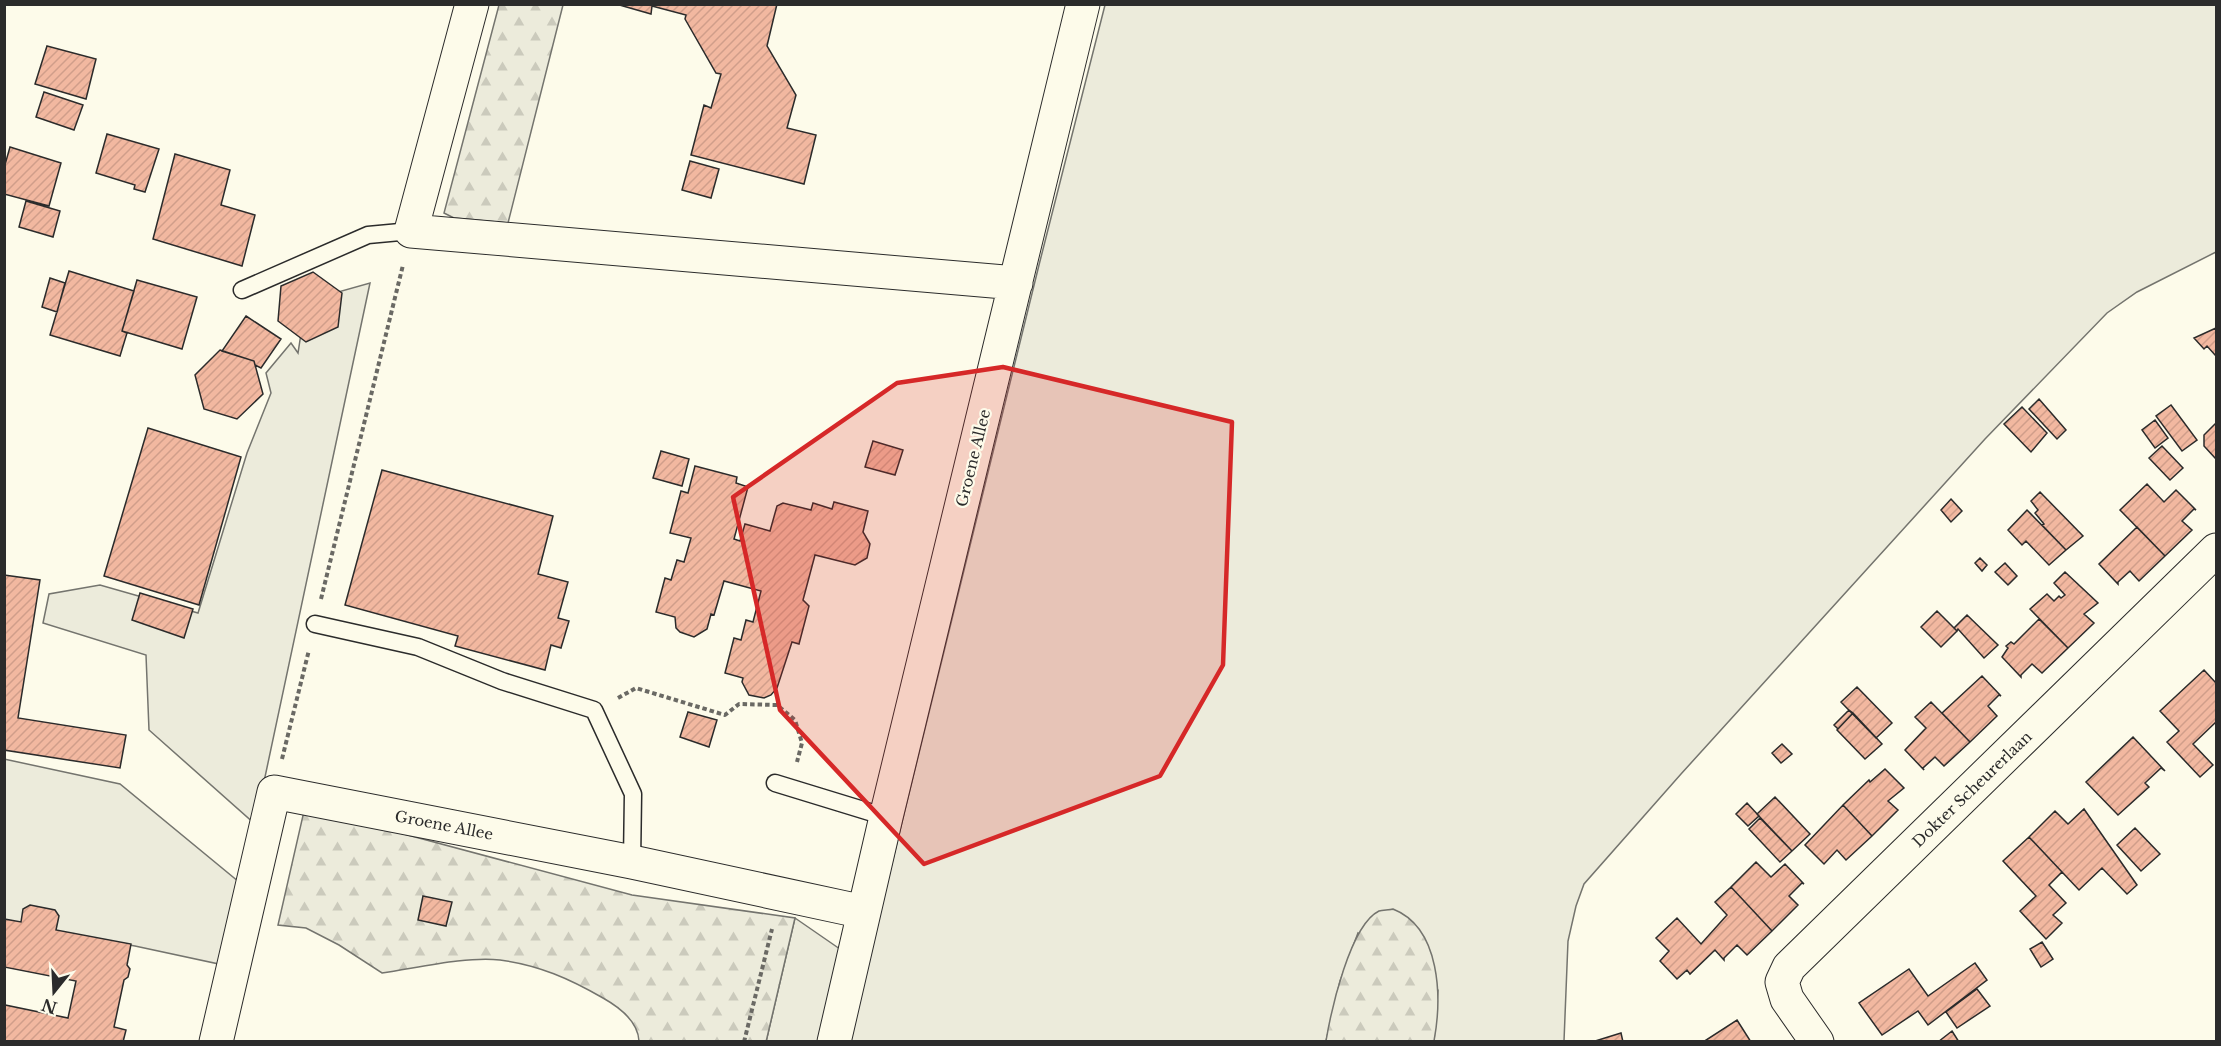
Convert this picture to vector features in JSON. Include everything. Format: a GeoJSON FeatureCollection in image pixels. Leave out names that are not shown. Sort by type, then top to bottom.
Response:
{"type":"FeatureCollection","features":[{"type":"Feature","properties":{"kind":"street"},"geometry":{"type":"LineString","coordinates":[[472,4],[411,231],[1016,283]]}},
{"type":"Feature","properties":{"kind":"street","name":"Groene Allee"},"geometry":{"type":"LineString","coordinates":[[834,1041],[1083,4]]}},
{"type":"Feature","properties":{"kind":"street","name":"Dokter Scheurerlaan"},"geometry":{"type":"LineString","coordinates":[[1817,1041],[1787,999],[1782,982],[1789,967],[2217,550]]}},
{"type":"Feature","properties":{"kind":"street"},"geometry":{"type":"LineString","coordinates":[[216,1041],[274,792]]}},
{"type":"Feature","properties":{"kind":"street","name":"Groene Allee"},"geometry":{"type":"LineString","coordinates":[[274,792],[632,862],[864,912]]}},
{"type":"Feature","properties":{"kind":"lane"},"geometry":{"type":"LineString","coordinates":[[242,290],[368,235],[411,231]]}},
{"type":"Feature","properties":{"kind":"lane"},"geometry":{"type":"LineString","coordinates":[[315,624],[417,647],[502,681],[594,710],[633,795],[632,862]]}},
{"type":"Feature","properties":{"kind":"lane"},"geometry":{"type":"LineString","coordinates":[[782,785],[886,817]]}},
{"type":"Feature","properties":{"kind":"path"},"geometry":{"type":"LineString","coordinates":[[274,792],[401,272]]}},
{"type":"Feature","properties":{"kind":"path"},"geometry":{"type":"LineString","coordinates":[[594,710],[636,688],[725,715],[739,704],[777,705],[795,720],[802,743],[782,785]]}},
{"type":"Feature","properties":{"kind":"path"},"geometry":{"type":"LineString","coordinates":[[744,1041],[780,893]]}},
{"type":"Feature","properties":{"kind":"highlighted area"},"geometry":{"type":"Polygon","coordinates":[[[1003,367],[1232,422],[1223,665],[1160,776],[924,864],[780,710],[733,497],[897,383],[1003,367]]]}},
{"type":"Feature","properties":{"kind":"green space"},"geometry":{"type":"Polygon","coordinates":[[[499,5],[563,5],[508,223],[454,218],[444,213],[499,5]]]}},
{"type":"Feature","properties":{"kind":"green space"},"geometry":{"type":"Polygon","coordinates":[[[1105,5],[2216,5],[2216,252],[2137,292],[2107,313],[1985,439],[1584,884],[1568,941],[1564,1041],[1434,1041],[1438,990],[1358,933],[1340,981],[1326,1041],[848,1042],[1105,5]]]}},
{"type":"Feature","properties":{"kind":"green space"},"geometry":{"type":"Polygon","coordinates":[[[370,283],[255,824],[149,730],[146,655],[43,623],[49,594],[100,585],[198,613],[247,453],[271,393],[266,373],[291,343],[298,353],[306,301],[370,283]]]}},
{"type":"Feature","properties":{"kind":"green space"},"geometry":{"type":"Polygon","coordinates":[[[4,759],[120,784],[239,882],[219,964],[135,946],[5,923],[4,759]]]}},
{"type":"Feature","properties":{"kind":"green space"},"geometry":{"type":"Polygon","coordinates":[[[304,811],[348,819],[632,895],[795,918],[766,1042],[639,1041],[631,1021],[615,1006],[578,985],[541,969],[514,962],[487,959],[457,961],[382,973],[339,945],[306,928],[278,925],[304,811]]]}},
{"type":"Feature","properties":{"kind":"green space"},"geometry":{"type":"Polygon","coordinates":[[[1393,909],[1409,918],[1421,932],[1429,948],[1437,985],[1437,1024],[1434,1041],[1326,1041],[1337,990],[1359,933],[1369,919],[1379,911],[1393,909]]]}},
{"type":"Feature","properties":{"kind":"green space"},"geometry":{"type":"Polygon","coordinates":[[[795,918],[850,956],[828,1041],[766,1042],[795,918]]]}},
{"type":"Feature","properties":{"kind":"building"},"geometry":{"type":"Polygon","coordinates":[[[616,4],[777,4],[767,46],[796,95],[787,128],[816,135],[804,184],[691,155],[704,105],[711,108],[721,74],[716,73],[685,19],[686,15],[652,6],[651,14],[616,4]]]}},
{"type":"Feature","properties":{"kind":"building"},"geometry":{"type":"Polygon","coordinates":[[[47,46],[96,59],[86,99],[35,84],[47,46]]]}},
{"type":"Feature","properties":{"kind":"building"},"geometry":{"type":"Polygon","coordinates":[[[44,92],[83,105],[74,130],[36,117],[44,92]]]}},
{"type":"Feature","properties":{"kind":"building"},"geometry":{"type":"Polygon","coordinates":[[[107,134],[159,149],[145,192],[134,189],[135,185],[96,173],[107,134]]]}},
{"type":"Feature","properties":{"kind":"building"},"geometry":{"type":"Polygon","coordinates":[[[10,147],[61,163],[49,206],[4,194],[4,168],[10,147]]]}},
{"type":"Feature","properties":{"kind":"building"},"geometry":{"type":"Polygon","coordinates":[[[175,154],[230,170],[221,205],[255,215],[242,266],[153,239],[175,154]]]}},
{"type":"Feature","properties":{"kind":"building"},"geometry":{"type":"Polygon","coordinates":[[[690,161],[719,169],[711,198],[682,190],[690,161]]]}},
{"type":"Feature","properties":{"kind":"building"},"geometry":{"type":"Polygon","coordinates":[[[26,201],[60,211],[53,237],[19,227],[26,201]]]}},
{"type":"Feature","properties":{"kind":"building"},"geometry":{"type":"Polygon","coordinates":[[[69,271],[134,291],[122,331],[127,333],[120,356],[50,335],[69,271]]]}},
{"type":"Feature","properties":{"kind":"building"},"geometry":{"type":"Polygon","coordinates":[[[313,272],[342,293],[338,327],[306,342],[278,321],[281,286],[313,272]]]}},
{"type":"Feature","properties":{"kind":"building"},"geometry":{"type":"Polygon","coordinates":[[[50,278],[65,283],[57,312],[42,307],[50,278]]]}},
{"type":"Feature","properties":{"kind":"building"},"geometry":{"type":"Polygon","coordinates":[[[137,280],[197,297],[182,349],[122,331],[137,280]]]}},
{"type":"Feature","properties":{"kind":"building"},"geometry":{"type":"Polygon","coordinates":[[[246,316],[281,339],[261,368],[255,365],[254,361],[222,351],[246,316]]]}},
{"type":"Feature","properties":{"kind":"building"},"geometry":{"type":"Polygon","coordinates":[[[2216,328],[2216,356],[2207,346],[2204,349],[2194,338],[2216,328]]]}},
{"type":"Feature","properties":{"kind":"building"},"geometry":{"type":"Polygon","coordinates":[[[220,350],[254,361],[263,394],[237,419],[204,409],[195,375],[220,350]]]}},
{"type":"Feature","properties":{"kind":"building"},"geometry":{"type":"Polygon","coordinates":[[[2039,399],[2066,430],[2057,439],[2029,409],[2039,399]]]}},
{"type":"Feature","properties":{"kind":"building"},"geometry":{"type":"Polygon","coordinates":[[[2171,405],[2197,440],[2182,451],[2156,416],[2171,405]]]}},
{"type":"Feature","properties":{"kind":"building"},"geometry":{"type":"Polygon","coordinates":[[[2022,407],[2047,433],[2031,452],[2004,424],[2022,407]]]}},
{"type":"Feature","properties":{"kind":"building"},"geometry":{"type":"Polygon","coordinates":[[[2155,420],[2168,438],[2155,448],[2142,430],[2155,420]]]}},
{"type":"Feature","properties":{"kind":"building"},"geometry":{"type":"Polygon","coordinates":[[[2215,424],[2216,459],[2204,446],[2204,435],[2215,424]]]}},
{"type":"Feature","properties":{"kind":"building"},"geometry":{"type":"Polygon","coordinates":[[[148,428],[241,457],[199,605],[104,576],[148,428]]]}},
{"type":"Feature","properties":{"kind":"building"},"geometry":{"type":"Polygon","coordinates":[[[873,441],[903,450],[895,475],[865,467],[873,441]]]}},
{"type":"Feature","properties":{"kind":"building"},"geometry":{"type":"Polygon","coordinates":[[[2162,446],[2183,468],[2170,480],[2149,458],[2162,446]]]}},
{"type":"Feature","properties":{"kind":"building"},"geometry":{"type":"Polygon","coordinates":[[[661,451],[689,459],[682,486],[653,478],[661,451]]]}},
{"type":"Feature","properties":{"kind":"building"},"geometry":{"type":"Polygon","coordinates":[[[695,466],[737,477],[736,483],[748,487],[734,539],[740,541],[745,524],[770,531],[777,506],[783,503],[811,510],[813,503],[832,509],[834,502],[868,511],[863,532],[870,544],[867,558],[855,565],[815,555],[803,600],[809,606],[799,644],[792,642],[777,688],[771,695],[764,698],[749,695],[742,682],[743,678],[725,673],[734,638],[741,640],[746,620],[753,622],[761,591],[724,581],[714,615],[711,614],[707,629],[694,637],[676,628],[675,617],[656,612],[665,578],[671,580],[677,560],[684,562],[691,538],[670,533],[681,491],[688,493],[695,466]]]}},
{"type":"Feature","properties":{"kind":"building"},"geometry":{"type":"Polygon","coordinates":[[[382,470],[553,516],[538,574],[568,582],[558,618],[569,621],[561,648],[551,645],[545,670],[455,646],[458,636],[345,605],[382,470]]]}},
{"type":"Feature","properties":{"kind":"building"},"geometry":{"type":"Polygon","coordinates":[[[2147,484],[2164,502],[2176,490],[2196,510],[2194,509],[2182,521],[2192,530],[2165,556],[2120,510],[2147,484]]]}},
{"type":"Feature","properties":{"kind":"building"},"geometry":{"type":"Polygon","coordinates":[[[2040,492],[2083,536],[2066,550],[2042,525],[2044,524],[2035,513],[2038,510],[2031,501],[2040,492]]]}},
{"type":"Feature","properties":{"kind":"building"},"geometry":{"type":"Polygon","coordinates":[[[1951,499],[1962,511],[1951,522],[1941,510],[1951,499]]]}},
{"type":"Feature","properties":{"kind":"building"},"geometry":{"type":"Polygon","coordinates":[[[2027,510],[2066,550],[2049,565],[2026,541],[2022,545],[2008,530],[2027,510]]]}},
{"type":"Feature","properties":{"kind":"building"},"geometry":{"type":"Polygon","coordinates":[[[2137,527],[2165,556],[2139,581],[2130,571],[2118,584],[2099,564],[2137,527]]]}},
{"type":"Feature","properties":{"kind":"building"},"geometry":{"type":"Polygon","coordinates":[[[1980,558],[1987,565],[1982,571],[1975,563],[1980,558]]]}},
{"type":"Feature","properties":{"kind":"building"},"geometry":{"type":"Polygon","coordinates":[[[2005,563],[2017,576],[2008,585],[1995,572],[2005,563]]]}},
{"type":"Feature","properties":{"kind":"building"},"geometry":{"type":"Polygon","coordinates":[[[2065,572],[2098,603],[2084,614],[2094,623],[2068,648],[2030,609],[2047,594],[2054,601],[2059,596],[2061,598],[2065,595],[2054,583],[2065,572]]]}},
{"type":"Feature","properties":{"kind":"building"},"geometry":{"type":"Polygon","coordinates":[[[4,575],[40,580],[18,718],[126,735],[120,768],[4,750],[4,575]]]}},
{"type":"Feature","properties":{"kind":"building"},"geometry":{"type":"Polygon","coordinates":[[[140,593],[193,609],[184,638],[132,620],[140,593]]]}},
{"type":"Feature","properties":{"kind":"building"},"geometry":{"type":"Polygon","coordinates":[[[1937,611],[1957,631],[1941,647],[1921,627],[1937,611]]]}},
{"type":"Feature","properties":{"kind":"building"},"geometry":{"type":"Polygon","coordinates":[[[1967,615],[1998,645],[1984,658],[1958,629],[1957,631],[1954,628],[1967,615]]]}},
{"type":"Feature","properties":{"kind":"building"},"geometry":{"type":"Polygon","coordinates":[[[2039,619],[2068,648],[2042,673],[2032,664],[2021,677],[2002,657],[2008,648],[2006,646],[2011,642],[2014,644],[2039,619]]]}},
{"type":"Feature","properties":{"kind":"building"},"geometry":{"type":"Polygon","coordinates":[[[2204,670],[2216,683],[2216,722],[2193,744],[2213,765],[2200,777],[2167,742],[2179,731],[2160,711],[2204,670]]]}},
{"type":"Feature","properties":{"kind":"building"},"geometry":{"type":"Polygon","coordinates":[[[1982,676],[2001,696],[1999,695],[1988,706],[1997,716],[1970,742],[1942,713],[1982,676]]]}},
{"type":"Feature","properties":{"kind":"building"},"geometry":{"type":"Polygon","coordinates":[[[1857,687],[1892,723],[1876,738],[1841,702],[1857,687]]]}},
{"type":"Feature","properties":{"kind":"building"},"geometry":{"type":"Polygon","coordinates":[[[1931,702],[1970,742],[1944,766],[1935,757],[1923,768],[1924,770],[1905,750],[1926,728],[1915,717],[1931,702]]]}},
{"type":"Feature","properties":{"kind":"building"},"geometry":{"type":"Polygon","coordinates":[[[1849,710],[1853,713],[1838,729],[1834,725],[1849,710]]]}},
{"type":"Feature","properties":{"kind":"building"},"geometry":{"type":"Polygon","coordinates":[[[688,712],[717,720],[709,747],[680,737],[688,712]]]}},
{"type":"Feature","properties":{"kind":"building"},"geometry":{"type":"Polygon","coordinates":[[[1853,713],[1882,744],[1865,759],[1837,730],[1853,713]]]}},
{"type":"Feature","properties":{"kind":"building"},"geometry":{"type":"Polygon","coordinates":[[[2133,737],[2165,771],[2161,768],[2145,783],[2149,787],[2118,815],[2086,782],[2133,737]]]}},
{"type":"Feature","properties":{"kind":"building"},"geometry":{"type":"Polygon","coordinates":[[[1782,744],[1792,754],[1781,763],[1772,753],[1782,744]]]}},
{"type":"Feature","properties":{"kind":"building"},"geometry":{"type":"Polygon","coordinates":[[[1885,769],[1904,788],[1888,801],[1898,810],[1872,836],[1843,805],[1869,780],[1870,782],[1885,769]]]}},
{"type":"Feature","properties":{"kind":"building"},"geometry":{"type":"Polygon","coordinates":[[[1775,797],[1810,834],[1792,851],[1757,814],[1775,797]]]}},
{"type":"Feature","properties":{"kind":"building"},"geometry":{"type":"Polygon","coordinates":[[[1747,803],[1759,816],[1748,826],[1736,814],[1747,803]]]}},
{"type":"Feature","properties":{"kind":"building"},"geometry":{"type":"Polygon","coordinates":[[[1843,805],[1872,836],[1846,860],[1837,850],[1824,864],[1805,845],[1843,805]]]}},
{"type":"Feature","properties":{"kind":"building"},"geometry":{"type":"Polygon","coordinates":[[[2084,809],[2137,885],[2127,894],[2102,868],[2079,890],[2029,837],[2055,811],[2068,824],[2084,809]]]}},
{"type":"Feature","properties":{"kind":"building"},"geometry":{"type":"Polygon","coordinates":[[[1760,818],[1792,851],[1780,862],[1749,829],[1760,818]]]}},
{"type":"Feature","properties":{"kind":"building"},"geometry":{"type":"Polygon","coordinates":[[[2135,828],[2160,854],[2141,871],[2117,845],[2135,828]]]}},
{"type":"Feature","properties":{"kind":"building"},"geometry":{"type":"Polygon","coordinates":[[[2029,837],[2062,872],[2049,885],[2066,903],[2053,915],[2062,923],[2046,939],[2020,911],[2036,896],[2003,861],[2029,837]]]}},
{"type":"Feature","properties":{"kind":"building"},"geometry":{"type":"Polygon","coordinates":[[[1756,862],[1771,877],[1785,864],[1804,884],[1802,883],[1789,896],[1798,905],[1772,931],[1731,887],[1756,862]]]}},
{"type":"Feature","properties":{"kind":"building"},"geometry":{"type":"Polygon","coordinates":[[[1731,887],[1772,931],[1747,955],[1737,945],[1724,960],[1715,950],[1690,974],[1687,970],[1677,979],[1660,961],[1669,951],[1656,938],[1677,918],[1701,944],[1727,915],[1715,902],[1731,887]]]}},
{"type":"Feature","properties":{"kind":"building"},"geometry":{"type":"Polygon","coordinates":[[[423,896],[452,902],[446,926],[418,920],[423,896]]]}},
{"type":"Feature","properties":{"kind":"building"},"geometry":{"type":"Polygon","coordinates":[[[30,905],[55,910],[59,916],[56,930],[131,944],[127,965],[130,969],[128,977],[124,980],[114,1027],[126,1030],[123,1042],[4,1042],[5,1005],[68,1018],[76,981],[4,967],[4,919],[21,922],[23,909],[30,905]]]}},
{"type":"Feature","properties":{"kind":"building"},"geometry":{"type":"Polygon","coordinates":[[[2042,942],[2053,959],[2041,967],[2030,949],[2042,942]]]}},
{"type":"Feature","properties":{"kind":"building"},"geometry":{"type":"Polygon","coordinates":[[[1975,963],[1987,980],[1928,1025],[1918,1011],[1882,1035],[1859,1003],[1909,969],[1928,996],[1975,963]]]}},
{"type":"Feature","properties":{"kind":"building"},"geometry":{"type":"Polygon","coordinates":[[[1977,989],[1990,1006],[1957,1028],[1946,1012],[1977,989]]]}},
{"type":"Feature","properties":{"kind":"building"},"geometry":{"type":"Polygon","coordinates":[[[1737,1020],[1751,1042],[1703,1042],[1737,1020]]]}},
{"type":"Feature","properties":{"kind":"building"},"geometry":{"type":"Polygon","coordinates":[[[1952,1031],[1959,1042],[1938,1042],[1952,1031]]]}},
{"type":"Feature","properties":{"kind":"building"},"geometry":{"type":"Polygon","coordinates":[[[1621,1033],[1623,1042],[1592,1042],[1621,1033]]]}}]}
